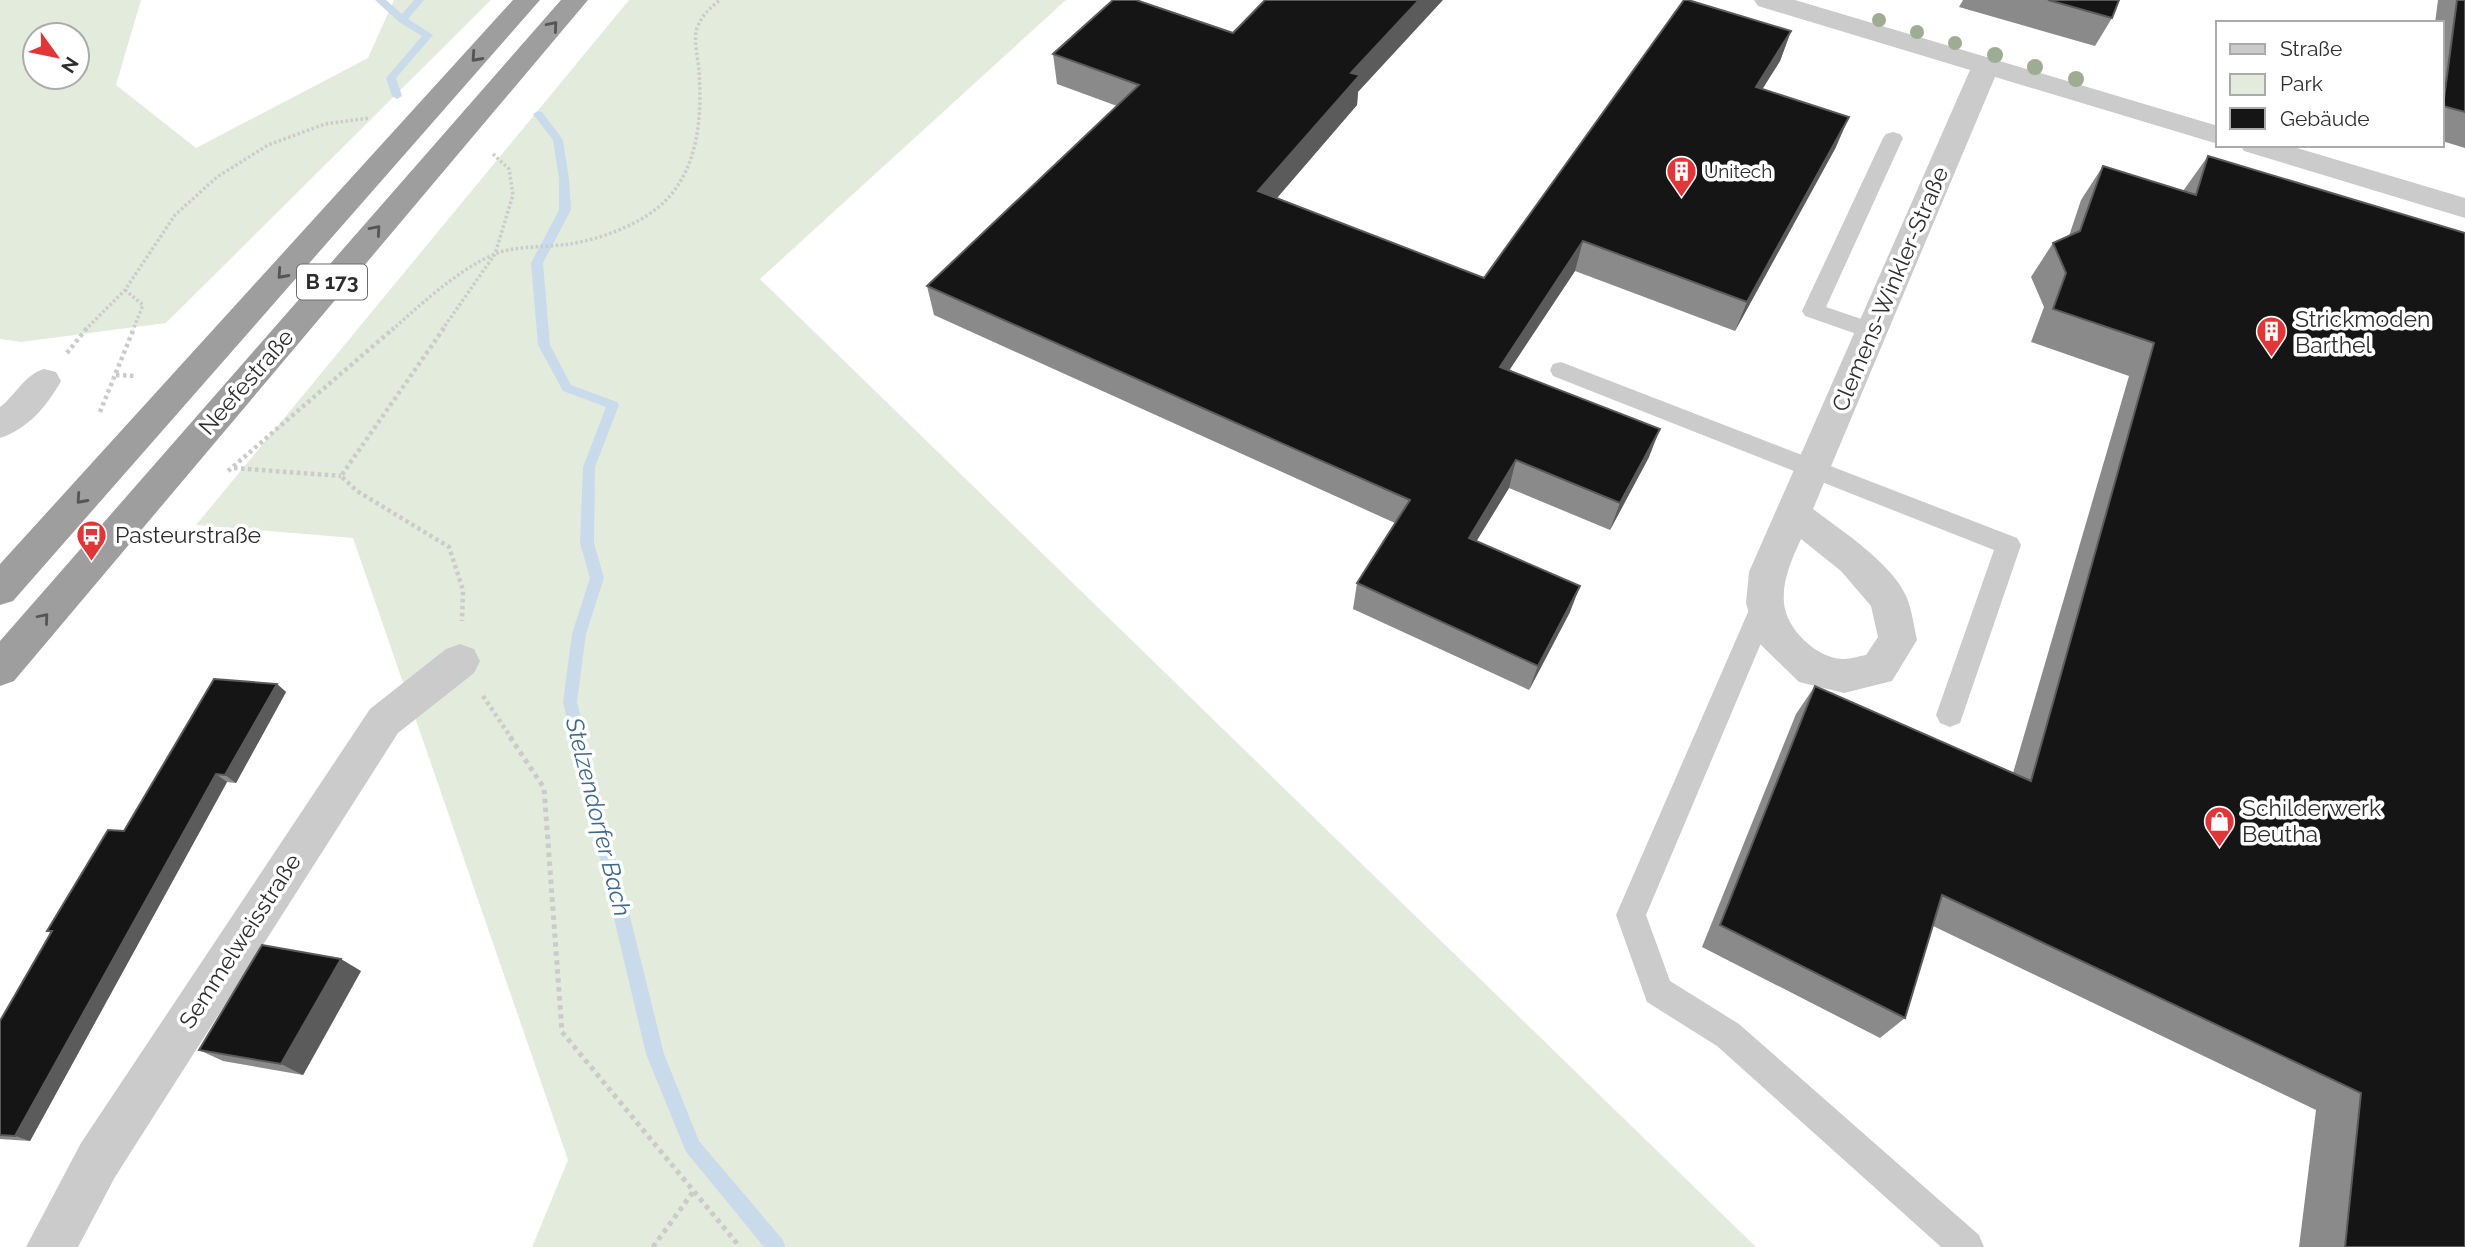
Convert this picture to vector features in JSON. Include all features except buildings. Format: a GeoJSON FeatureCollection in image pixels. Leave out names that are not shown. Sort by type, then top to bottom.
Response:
{"type":"FeatureCollection","features":[{"type":"Feature","properties":{"kind":"highway","name":"Neefestraße"},"geometry":{"type":"LineString","coordinates":[[0,590],[527,0]]}},
{"type":"Feature","properties":{"kind":"highway","name":"Neefestraße"},"geometry":{"type":"LineString","coordinates":[[0,670],[575,0]]}},
{"type":"Feature","properties":{"kind":"street"},"geometry":{"type":"LineString","coordinates":[[1767,0],[2216,134]]}},
{"type":"Feature","properties":{"kind":"street","name":"Clemens-Winkler-Straße"},"geometry":{"type":"LineString","coordinates":[[1793,513],[1854,560],[1889,600],[1898,640],[1878,669],[1844,676],[1813,670],[1773,632],[1765,603],[1768,572],[1793,513],[1814,467],[1986,65]]}},
{"type":"Feature","properties":{"kind":"street"},"geometry":{"type":"LineString","coordinates":[[2261,147],[2465,208]]}},
{"type":"Feature","properties":{"kind":"street"},"geometry":{"type":"LineString","coordinates":[[0,425],[23,408],[44,381]]}},
{"type":"Feature","properties":{"kind":"street","name":"Semmelweisstraße"},"geometry":{"type":"LineString","coordinates":[[51,1247],[98,1160],[384,721],[460,661]]}},
{"type":"Feature","properties":{"kind":"lane"},"geometry":{"type":"LineString","coordinates":[[1871,331],[1813,311],[1893,138]]}},
{"type":"Feature","properties":{"kind":"lane"},"geometry":{"type":"LineString","coordinates":[[1561,370],[2008,545],[1950,715]]}},
{"type":"Feature","properties":{"kind":"lane"},"geometry":{"type":"LineString","coordinates":[[1765,603],[1630,915],[1658,991],[1728,1035],[1967,1247]]}},
{"type":"Feature","properties":{"kind":"path"},"geometry":{"type":"LineString","coordinates":[[225,474],[439,289],[495,254],[523,248],[571,244],[614,231],[641,219],[668,198],[686,172],[699,129],[701,97],[696,31],[705,12],[720,0]]}},
{"type":"Feature","properties":{"kind":"path"},"geometry":{"type":"LineString","coordinates":[[44,381],[93,320],[125,290],[175,215],[217,177],[268,145],[324,124],[376,117]]}},
{"type":"Feature","properties":{"kind":"path"},"geometry":{"type":"LineString","coordinates":[[341,476],[495,254],[513,195],[509,169],[485,146]]}},
{"type":"Feature","properties":{"kind":"path"},"geometry":{"type":"LineString","coordinates":[[96,420],[143,305],[125,290]]}},
{"type":"Feature","properties":{"kind":"path"},"geometry":{"type":"LineString","coordinates":[[116,375],[146,377]]}},
{"type":"Feature","properties":{"kind":"path"},"geometry":{"type":"LineString","coordinates":[[233,468],[341,476],[357,491],[449,547],[463,590],[460,661],[544,788],[562,1032],[740,1247]]}},
{"type":"Feature","properties":{"kind":"path"},"geometry":{"type":"LineString","coordinates":[[653,1247],[693,1192]]}},
{"type":"Feature","properties":{"kind":"green space"},"geometry":{"type":"Polygon","coordinates":[[[0,0],[141,0],[116,85],[196,148],[368,58],[394,0],[491,0],[166,323],[21,342],[0,339],[0,0]]]}},
{"type":"Feature","properties":{"kind":"green space"},"geometry":{"type":"Polygon","coordinates":[[[629,0],[1066,0],[760,279],[1756,1247],[532,1247],[568,1160],[353,538],[196,525],[629,0]]]}},
{"type":"Feature","properties":{"kind":"waterway","name":"Stelzendorfer Bach"},"geometry":{"type":"LineString","coordinates":[[380,0],[402,20]]}},
{"type":"Feature","properties":{"kind":"waterway","name":"Stelzendorfer Bach"},"geometry":{"type":"LineString","coordinates":[[402,20],[419,0]]}},
{"type":"Feature","properties":{"kind":"waterway","name":"Stelzendorfer Bach"},"geometry":{"type":"LineString","coordinates":[[397,96],[391,78],[428,35],[402,20]]}},
{"type":"Feature","properties":{"kind":"waterway","name":"Stelzendorfer Bach"},"geometry":{"type":"LineString","coordinates":[[538,114],[558,140],[565,210],[537,263],[544,345],[567,388],[613,405],[589,467],[587,543],[597,578],[579,634],[570,702],[655,1054],[693,1147],[776,1247]]}},
{"type":"Feature","properties":{"kind":"place","name":"Unitech"},"geometry":{"type":"Point","coordinates":[1681,198]}},
{"type":"Feature","properties":{"kind":"place","name":"Strickmoden Barthel"},"geometry":{"type":"Point","coordinates":[2272,359]}},
{"type":"Feature","properties":{"kind":"place","name":"Pasteurstraße"},"geometry":{"type":"Point","coordinates":[92,562]}},
{"type":"Feature","properties":{"kind":"place","name":"Schilderwerk Beutha"},"geometry":{"type":"Point","coordinates":[2219,848]}}]}
